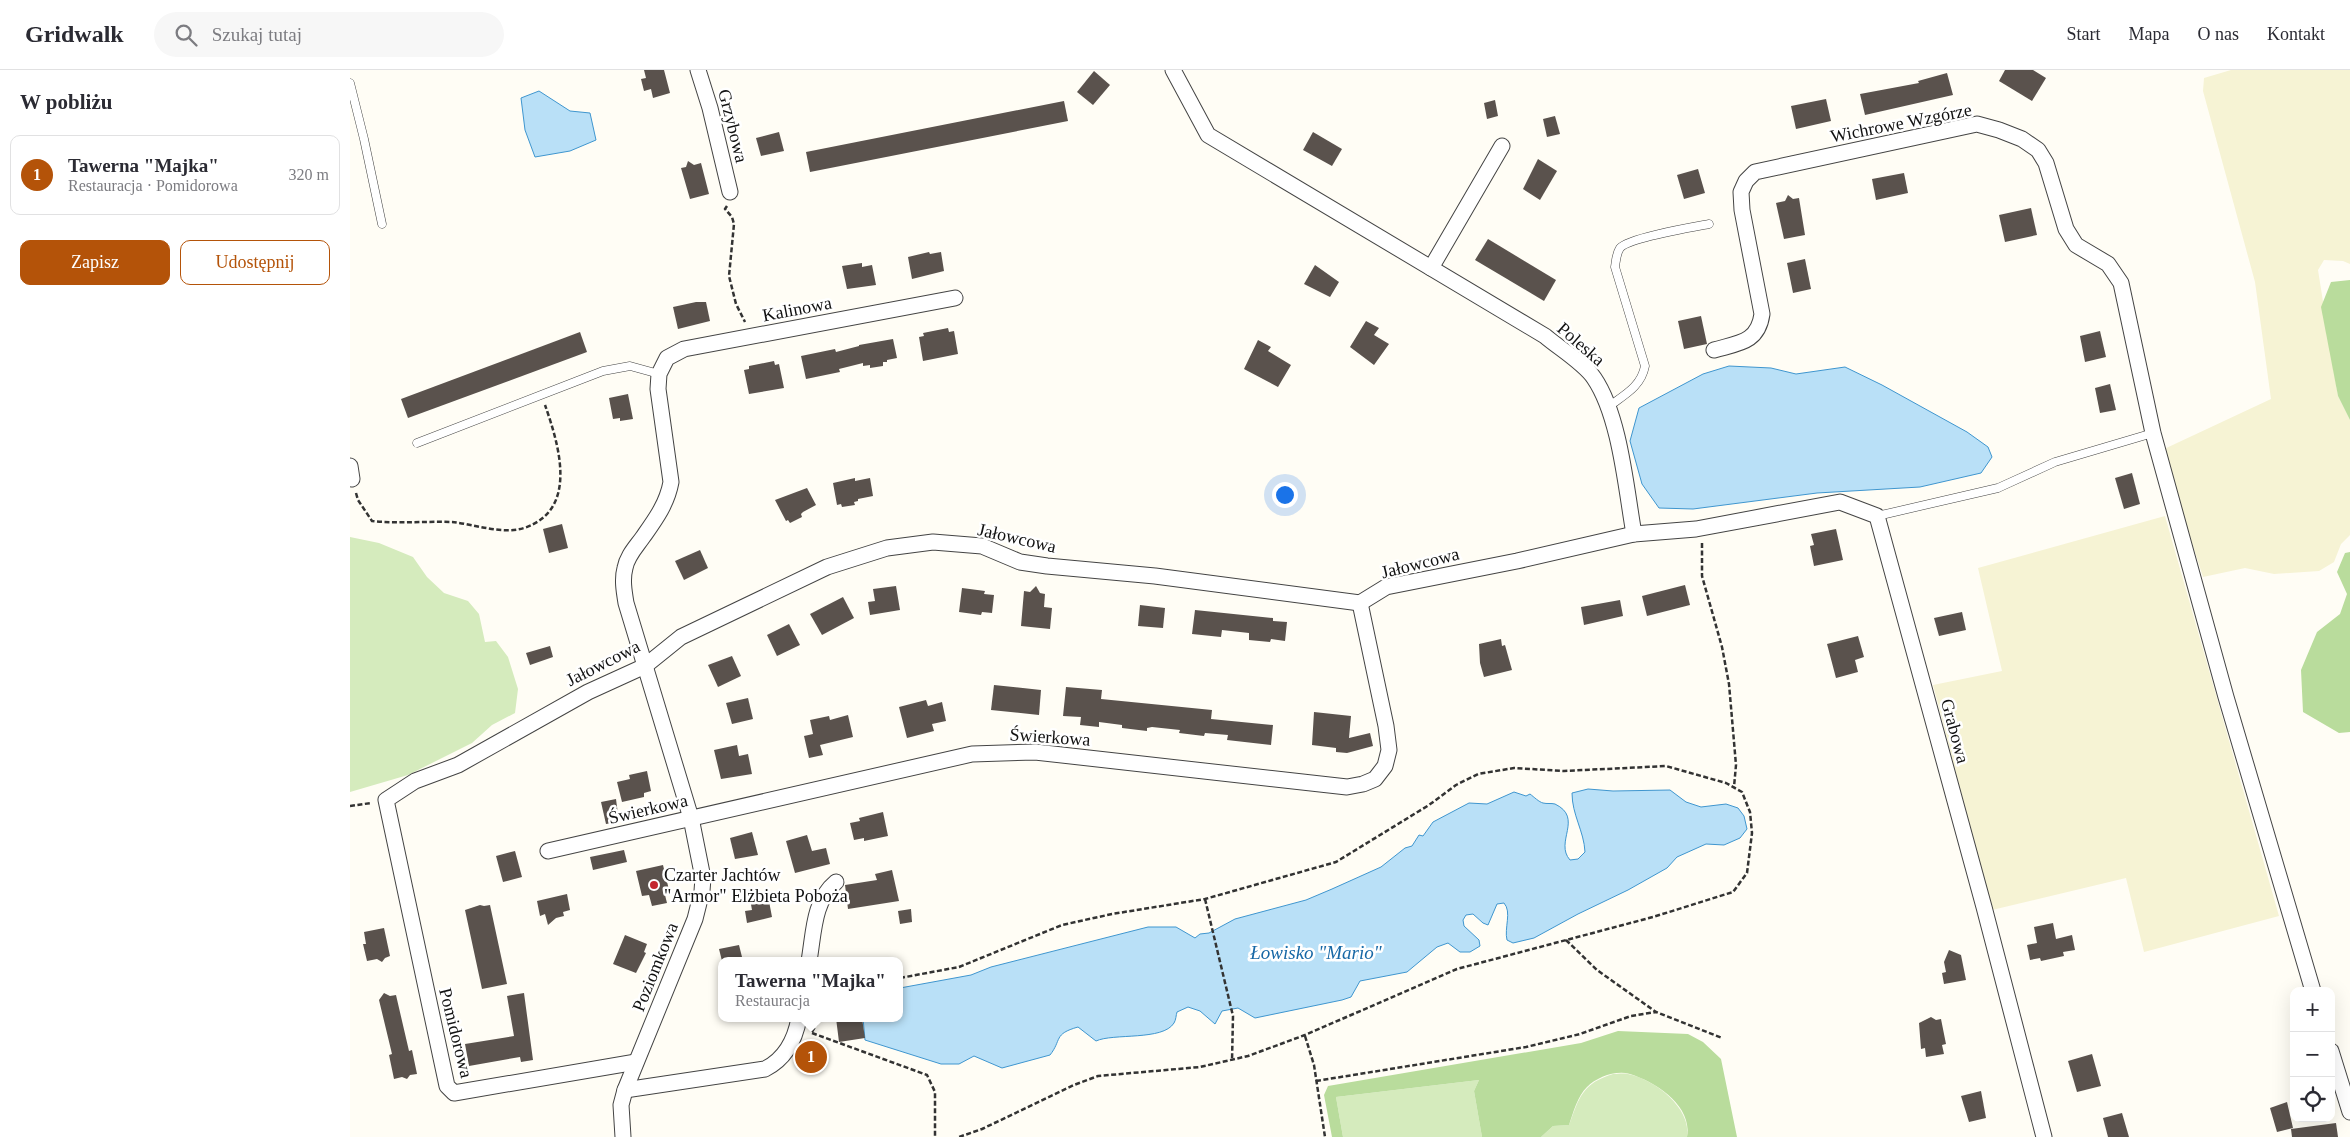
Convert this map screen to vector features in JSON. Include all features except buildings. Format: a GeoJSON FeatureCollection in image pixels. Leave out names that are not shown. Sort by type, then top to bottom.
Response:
{"type":"FeatureCollection","features":[{"type":"Feature","properties":{"kind":"street","name":"Grzybowa"},"geometry":{"type":"LineString","coordinates":[[698,70],[710,108],[730,192]]}},
{"type":"Feature","properties":{"kind":"street","name":"Poleska"},"geometry":{"type":"LineString","coordinates":[[1173,70],[1208,135],[1552,342],[1594,378],[1608,407],[1620,451],[1634,534]]}},
{"type":"Feature","properties":{"kind":"street","name":"Wichrowe Wzgórze"},"geometry":{"type":"LineString","coordinates":[[1714,350],[1744,342],[1760,326],[1762,314],[1742,210],[1741,192],[1746,181],[1755,172],[1977,124],[2022,138],[2038,150],[2046,163],[2066,229],[2076,245],[2108,264],[2121,283],[2153,433]]}},
{"type":"Feature","properties":{"kind":"street"},"geometry":{"type":"LineString","coordinates":[[1431,268],[1502,146]]}},
{"type":"Feature","properties":{"kind":"street","name":"Kalinowa"},"geometry":{"type":"LineString","coordinates":[[659,374],[667,358],[684,350],[954,298]]}},
{"type":"Feature","properties":{"kind":"street"},"geometry":{"type":"LineString","coordinates":[[645,666],[626,603],[624,585],[625,567],[631,554],[661,511],[668,498],[671,482],[658,389],[659,374]]}},
{"type":"Feature","properties":{"kind":"street"},"geometry":{"type":"LineString","coordinates":[[2153,433],[2226,697],[2312,987]]}},
{"type":"Feature","properties":{"kind":"street"},"geometry":{"type":"LineString","coordinates":[[1699,529],[1840,502],[1877,516]]}},
{"type":"Feature","properties":{"kind":"street","name":"Grabowa"},"geometry":{"type":"LineString","coordinates":[[1877,516],[1984,907],[2044,1137]]}},
{"type":"Feature","properties":{"kind":"street","name":"Jałowcowa"},"geometry":{"type":"LineString","coordinates":[[386,800],[415,781],[458,765],[588,692],[645,666],[681,637],[827,567],[887,548],[933,542],[982,546],[1020,562],[1155,576],[1360,603],[1386,587],[1517,561],[1634,534],[1699,529]]}},
{"type":"Feature","properties":{"kind":"street","name":"Świerkowa"},"geometry":{"type":"LineString","coordinates":[[548,851],[939,760],[972,754],[1035,752],[1347,787],[1363,784],[1375,778],[1385,766],[1389,750],[1386,726],[1360,603]]}},
{"type":"Feature","properties":{"kind":"street","name":"Poziomkowa"},"geometry":{"type":"LineString","coordinates":[[623,1137],[620,1105],[695,920],[703,878],[691,818],[645,666]]}},
{"type":"Feature","properties":{"kind":"street","name":"Pomidorowa"},"geometry":{"type":"LineString","coordinates":[[386,800],[447,1086],[454,1092],[636,1062]]}},
{"type":"Feature","properties":{"kind":"street"},"geometry":{"type":"LineString","coordinates":[[810,957],[820,902],[826,890],[836,882]]}},
{"type":"Feature","properties":{"kind":"street"},"geometry":{"type":"LineString","coordinates":[[625,1090],[765,1069],[775,1064],[787,1050],[797,1022]]}},
{"type":"Feature","properties":{"kind":"street"},"geometry":{"type":"LineString","coordinates":[[2335,1064],[2350,1112]]}},
{"type":"Feature","properties":{"kind":"lane"},"geometry":{"type":"LineString","coordinates":[[350,83],[382,224]]}},
{"type":"Feature","properties":{"kind":"lane"},"geometry":{"type":"LineString","coordinates":[[1608,407],[1638,385],[1643,378],[1645,366],[1616,267],[1616,256],[1620,248],[1625,244],[1641,239],[1709,224]]}},
{"type":"Feature","properties":{"kind":"lane"},"geometry":{"type":"LineString","coordinates":[[417,443],[603,371],[630,366],[659,374]]}},
{"type":"Feature","properties":{"kind":"lane"},"geometry":{"type":"LineString","coordinates":[[1877,516],[1998,488],[2055,462],[2153,433]]}},
{"type":"Feature","properties":{"kind":"path"},"geometry":{"type":"LineString","coordinates":[[730,192],[729,202],[725,209],[732,217],[734,224],[729,276],[736,304],[752,336]]}},
{"type":"Feature","properties":{"kind":"path"},"geometry":{"type":"LineString","coordinates":[[351,473],[358,500],[372,521],[395,524],[452,522],[499,529],[523,528],[544,517],[557,497],[562,471],[554,431],[542,395]]}},
{"type":"Feature","properties":{"kind":"path"},"geometry":{"type":"LineString","coordinates":[[1699,529],[1702,576],[1722,647],[1729,684],[1736,765],[1734,787]]}},
{"type":"Feature","properties":{"kind":"path"},"geometry":{"type":"LineString","coordinates":[[903,977],[959,967],[1062,925],[1112,914],[1205,899],[1302,874],[1336,862],[1429,806],[1456,785],[1478,774],[1514,768],[1564,772],[1666,766],[1734,787],[1742,792],[1750,812],[1752,833],[1747,873],[1733,892],[1653,917],[1457,969],[1305,1035],[1232,1061],[1200,1068],[1169,1068],[1098,1076],[1074,1085],[982,1129],[959,1137]]}},
{"type":"Feature","properties":{"kind":"path"},"geometry":{"type":"LineString","coordinates":[[350,806],[386,800]]}},
{"type":"Feature","properties":{"kind":"path"},"geometry":{"type":"LineString","coordinates":[[1205,899],[1233,1016],[1232,1061]]}},
{"type":"Feature","properties":{"kind":"path"},"geometry":{"type":"LineString","coordinates":[[1566,940],[1597,970],[1656,1012],[1722,1038]]}},
{"type":"Feature","properties":{"kind":"path"},"geometry":{"type":"LineString","coordinates":[[1316,1081],[1526,1046],[1580,1034],[1632,1016],[1656,1012]]}},
{"type":"Feature","properties":{"kind":"path"},"geometry":{"type":"LineString","coordinates":[[812,1033],[927,1075],[935,1092],[935,1137]]}},
{"type":"Feature","properties":{"kind":"path"},"geometry":{"type":"LineString","coordinates":[[1305,1035],[1314,1065],[1325,1137]]}},
{"type":"Feature","properties":{"kind":"shaded area"},"geometry":{"type":"Polygon","coordinates":[[[2231,70],[2350,70],[2350,264],[2343,261],[2324,260],[2318,270],[2338,396],[2350,420],[2350,535],[2341,544],[2334,562],[2319,571],[2274,574],[2245,568],[2203,577],[2162,450],[2271,399],[2255,282],[2203,91],[2204,78],[2231,70]]]}},
{"type":"Feature","properties":{"kind":"shaded area"},"geometry":{"type":"Polygon","coordinates":[[[2165,516],[2279,916],[2144,952],[2126,878],[1992,910],[1933,685],[2002,671],[1978,568],[2165,516]]]}},
{"type":"Feature","properties":{"kind":"green space"},"geometry":{"type":"Polygon","coordinates":[[[2350,280],[2350,420],[2338,396],[2321,307],[2331,282],[2350,280]]]}},
{"type":"Feature","properties":{"kind":"green space"},"geometry":{"type":"Polygon","coordinates":[[[350,537],[379,543],[413,557],[427,577],[444,593],[468,601],[479,614],[485,642],[496,641],[508,657],[518,689],[515,713],[492,725],[472,743],[408,775],[350,792],[350,537]]]}},
{"type":"Feature","properties":{"kind":"green space"},"geometry":{"type":"Polygon","coordinates":[[[2350,552],[2350,732],[2339,733],[2303,712],[2301,670],[2317,632],[2340,614],[2347,594],[2337,572],[2345,553],[2350,552]]]}},
{"type":"Feature","properties":{"kind":"green space"},"geometry":{"type":"Polygon","coordinates":[[[1618,1031],[1688,1034],[1703,1042],[1721,1059],[1737,1137],[1687,1137],[1684,1115],[1670,1097],[1651,1083],[1630,1074],[1619,1073],[1601,1077],[1591,1083],[1578,1099],[1569,1125],[1553,1126],[1541,1137],[1482,1137],[1474,1091],[1479,1080],[1336,1097],[1343,1137],[1332,1137],[1324,1095],[1328,1086],[1581,1043],[1618,1031]]]}},
{"type":"Feature","properties":{"kind":"green space"},"geometry":{"type":"Polygon","coordinates":[[[1613,1074],[1626,1074],[1638,1077],[1659,1088],[1669,1096],[1684,1116],[1687,1126],[1687,1137],[1541,1137],[1553,1126],[1569,1125],[1579,1099],[1584,1092],[1595,1082],[1613,1074]]]}},
{"type":"Feature","properties":{"kind":"green space"},"geometry":{"type":"Polygon","coordinates":[[[1479,1080],[1474,1091],[1482,1137],[1343,1137],[1336,1097],[1479,1080]]]}},
{"type":"Feature","properties":{"kind":"water"},"geometry":{"type":"Polygon","coordinates":[[[539,91],[570,111],[590,113],[596,140],[570,151],[535,157],[525,130],[521,98],[539,91]]]}},
{"type":"Feature","properties":{"kind":"water"},"geometry":{"type":"Polygon","coordinates":[[[1729,366],[1771,368],[1796,374],[1845,367],[1882,385],[1967,432],[1988,447],[1992,457],[1981,473],[1920,487],[1817,493],[1693,509],[1659,508],[1642,484],[1630,441],[1639,408],[1703,374],[1729,366]]]}},
{"type":"Feature","properties":{"kind":"water","name":"Łowisko \"Mario\""},"geometry":{"type":"Polygon","coordinates":[[[1588,789],[1613,791],[1670,790],[1686,802],[1701,807],[1726,804],[1738,808],[1744,816],[1747,829],[1740,838],[1724,845],[1706,844],[1677,857],[1667,868],[1534,938],[1513,943],[1507,940],[1508,915],[1504,903],[1497,904],[1488,925],[1473,914],[1466,915],[1463,920],[1464,926],[1479,940],[1480,946],[1470,952],[1460,952],[1448,943],[1437,947],[1407,972],[1360,981],[1351,997],[1342,1000],[1255,1018],[1238,1008],[1222,1011],[1215,1024],[1200,1011],[1188,1007],[1177,1012],[1174,1023],[1168,1029],[1160,1032],[1096,1041],[1078,1027],[1061,1035],[1050,1055],[1002,1068],[974,1056],[959,1064],[941,1064],[865,1040],[863,1022],[903,1022],[903,987],[971,975],[991,967],[1148,927],[1176,927],[1195,938],[1235,919],[1306,900],[1381,867],[1405,848],[1412,846],[1419,835],[1423,836],[1433,822],[1469,803],[1487,804],[1514,792],[1526,796],[1530,794],[1538,801],[1555,804],[1567,816],[1566,853],[1570,860],[1578,859],[1585,852],[1572,793],[1588,789]]]}},
{"type":"Feature","properties":{"kind":"place","name":"Czarter Jachtów \"Armor\" Elżbieta Poboża"},"geometry":{"type":"Point","coordinates":[654,885]}},
{"type":"Feature","properties":{"kind":"place","name":"Tawerna \"Majka\""},"geometry":{"type":"Point","coordinates":[811,1057]}}]}
